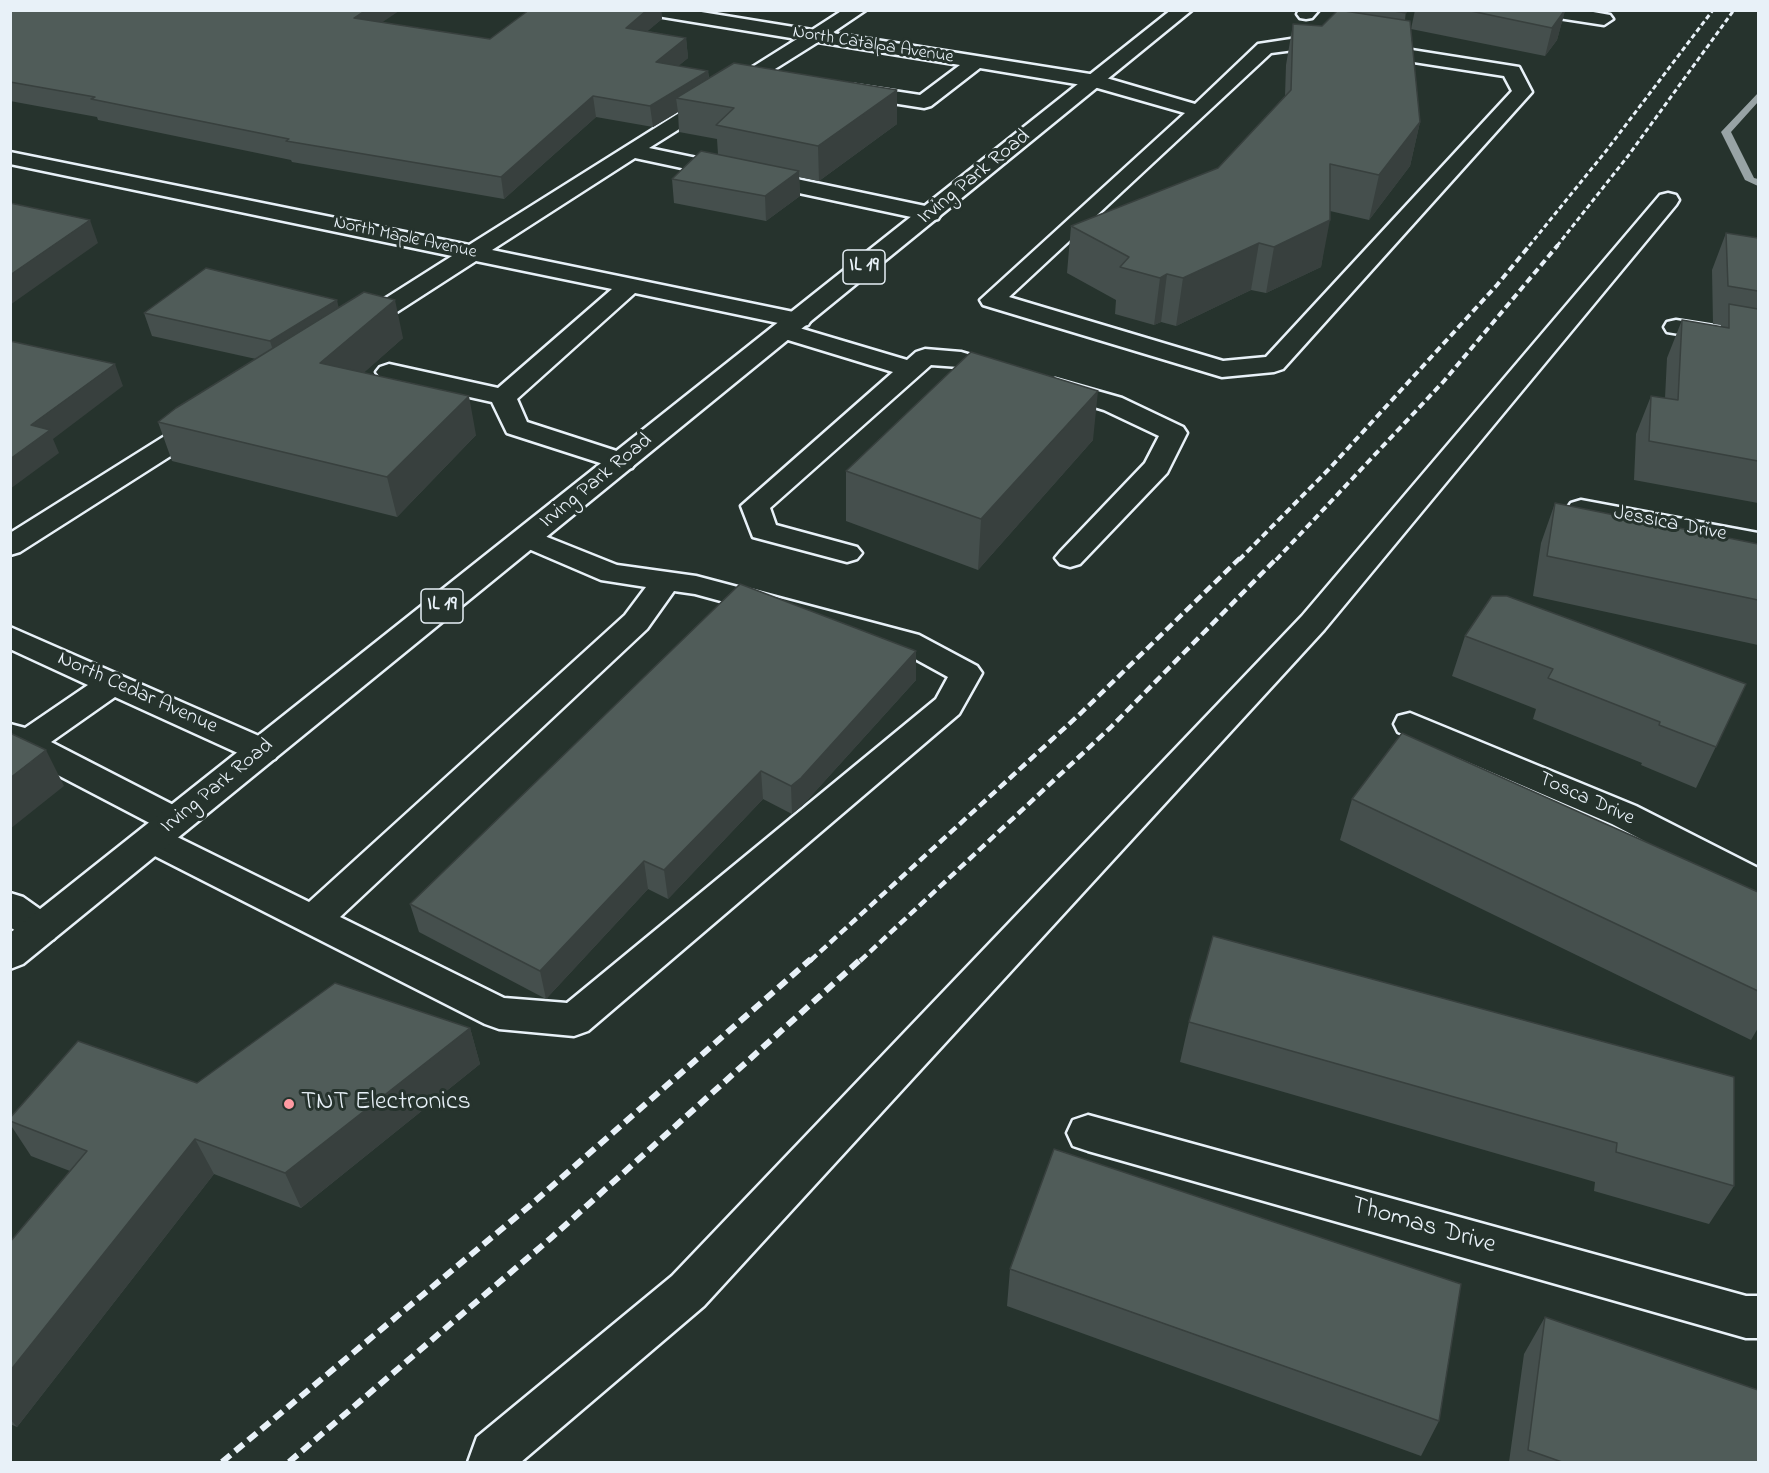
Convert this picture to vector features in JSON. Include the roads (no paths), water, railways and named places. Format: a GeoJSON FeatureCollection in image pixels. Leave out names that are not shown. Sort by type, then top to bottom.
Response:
{"type":"FeatureCollection","features":[{"type":"Feature","properties":{"kind":"street","name":"North Catalpa Avenue"},"geometry":{"type":"LineString","coordinates":[[651,10],[1096,81],[1199,111]]}},
{"type":"Feature","properties":{"kind":"street"},"geometry":{"type":"LineString","coordinates":[[333,342],[857,10]]}},
{"type":"Feature","properties":{"kind":"street","name":"Irving Park Road"},"geometry":{"type":"LineString","coordinates":[[10,954],[1183,10]]}},
{"type":"Feature","properties":{"kind":"street"},"geometry":{"type":"LineString","coordinates":[[1539,10],[1604,19]]}},
{"type":"Feature","properties":{"kind":"street"},"geometry":{"type":"LineString","coordinates":[[1317,41],[1512,71],[1522,92],[1274,364],[1222,369],[992,300],[1199,111],[1265,48],[1317,41]]}},
{"type":"Feature","properties":{"kind":"street"},"geometry":{"type":"LineString","coordinates":[[834,88],[924,102],[976,62]]}},
{"type":"Feature","properties":{"kind":"street"},"geometry":{"type":"LineString","coordinates":[[632,151],[930,214]]}},
{"type":"Feature","properties":{"kind":"street","name":"North Maple Avenue"},"geometry":{"type":"LineString","coordinates":[[10,158],[630,285],[792,326],[910,369]]}},
{"type":"Feature","properties":{"kind":"street"},"geometry":{"type":"LineString","coordinates":[[492,1462],[494,1454],[688,1291],[1313,623],[1668,200]]}},
{"type":"Feature","properties":{"kind":"street"},"geometry":{"type":"LineString","coordinates":[[503,397],[630,285]]}},
{"type":"Feature","properties":{"kind":"street"},"geometry":{"type":"LineString","coordinates":[[1676,327],[1758,340]]}},
{"type":"Feature","properties":{"kind":"street"},"geometry":{"type":"LineString","coordinates":[[847,553],[763,531],[755,506],[925,357],[960,360],[1113,404],[1174,433],[1157,467],[1070,558]]}},
{"type":"Feature","properties":{"kind":"street"},"geometry":{"type":"LineString","coordinates":[[389,372],[503,397]]}},
{"type":"Feature","properties":{"kind":"street"},"geometry":{"type":"LineString","coordinates":[[503,397],[516,427],[622,462]]}},
{"type":"Feature","properties":{"kind":"street"},"geometry":{"type":"LineString","coordinates":[[10,546],[222,412]]}},
{"type":"Feature","properties":{"kind":"street","name":"Jessica Drive"},"geometry":{"type":"LineString","coordinates":[[1581,508],[1758,542]]}},
{"type":"Feature","properties":{"kind":"street"},"geometry":{"type":"LineString","coordinates":[[113,683],[19,739],[164,831],[313,920],[499,1013],[574,1020],[948,706],[966,673],[908,642],[696,585],[611,573],[527,538]]}},
{"type":"Feature","properties":{"kind":"street"},"geometry":{"type":"LineString","coordinates":[[313,920],[636,622],[666,581]]}},
{"type":"Feature","properties":{"kind":"street","name":"North Cedar Avenue"},"geometry":{"type":"LineString","coordinates":[[10,637],[263,751]]}},
{"type":"Feature","properties":{"kind":"street","name":"Tosca Drive"},"geometry":{"type":"LineString","coordinates":[[1410,724],[1624,815],[1758,884]]}},
{"type":"Feature","properties":{"kind":"street"},"geometry":{"type":"LineString","coordinates":[[10,907],[41,929]]}},
{"type":"Feature","properties":{"kind":"street","name":"Thomas Drive"},"geometry":{"type":"LineString","coordinates":[[1088,1133],[1746,1317],[1758,1317]]}},
{"type":"Feature","properties":{"kind":"waterway"},"geometry":{"type":"LineString","coordinates":[[1758,96],[1726,132],[1750,180],[1758,183]]}},
{"type":"Feature","properties":{"kind":"railway"},"geometry":{"type":"LineString","coordinates":[[1529,246],[1606,151],[1713,10]]}},
{"type":"Feature","properties":{"kind":"railway"},"geometry":{"type":"LineString","coordinates":[[1557,246],[1628,156],[1734,10]]}},
{"type":"Feature","properties":{"kind":"railway"},"geometry":{"type":"LineString","coordinates":[[1239,560],[1329,469],[1497,285],[1530,245]]}},
{"type":"Feature","properties":{"kind":"railway"},"geometry":{"type":"LineString","coordinates":[[1276,560],[1444,381],[1558,245]]}},
{"type":"Feature","properties":{"kind":"railway"},"geometry":{"type":"LineString","coordinates":[[810,961],[1081,713],[1240,558]]}},
{"type":"Feature","properties":{"kind":"railway"},"geometry":{"type":"LineString","coordinates":[[860,961],[1110,728],[1277,558]]}},
{"type":"Feature","properties":{"kind":"railway"},"geometry":{"type":"LineString","coordinates":[[222,1462],[527,1208],[811,959]]}},
{"type":"Feature","properties":{"kind":"railway"},"geometry":{"type":"LineString","coordinates":[[289,1462],[551,1238],[861,959]]}},
{"type":"Feature","properties":{"kind":"place","name":"TNT Electronics"},"geometry":{"type":"Point","coordinates":[289,1104]}}]}
